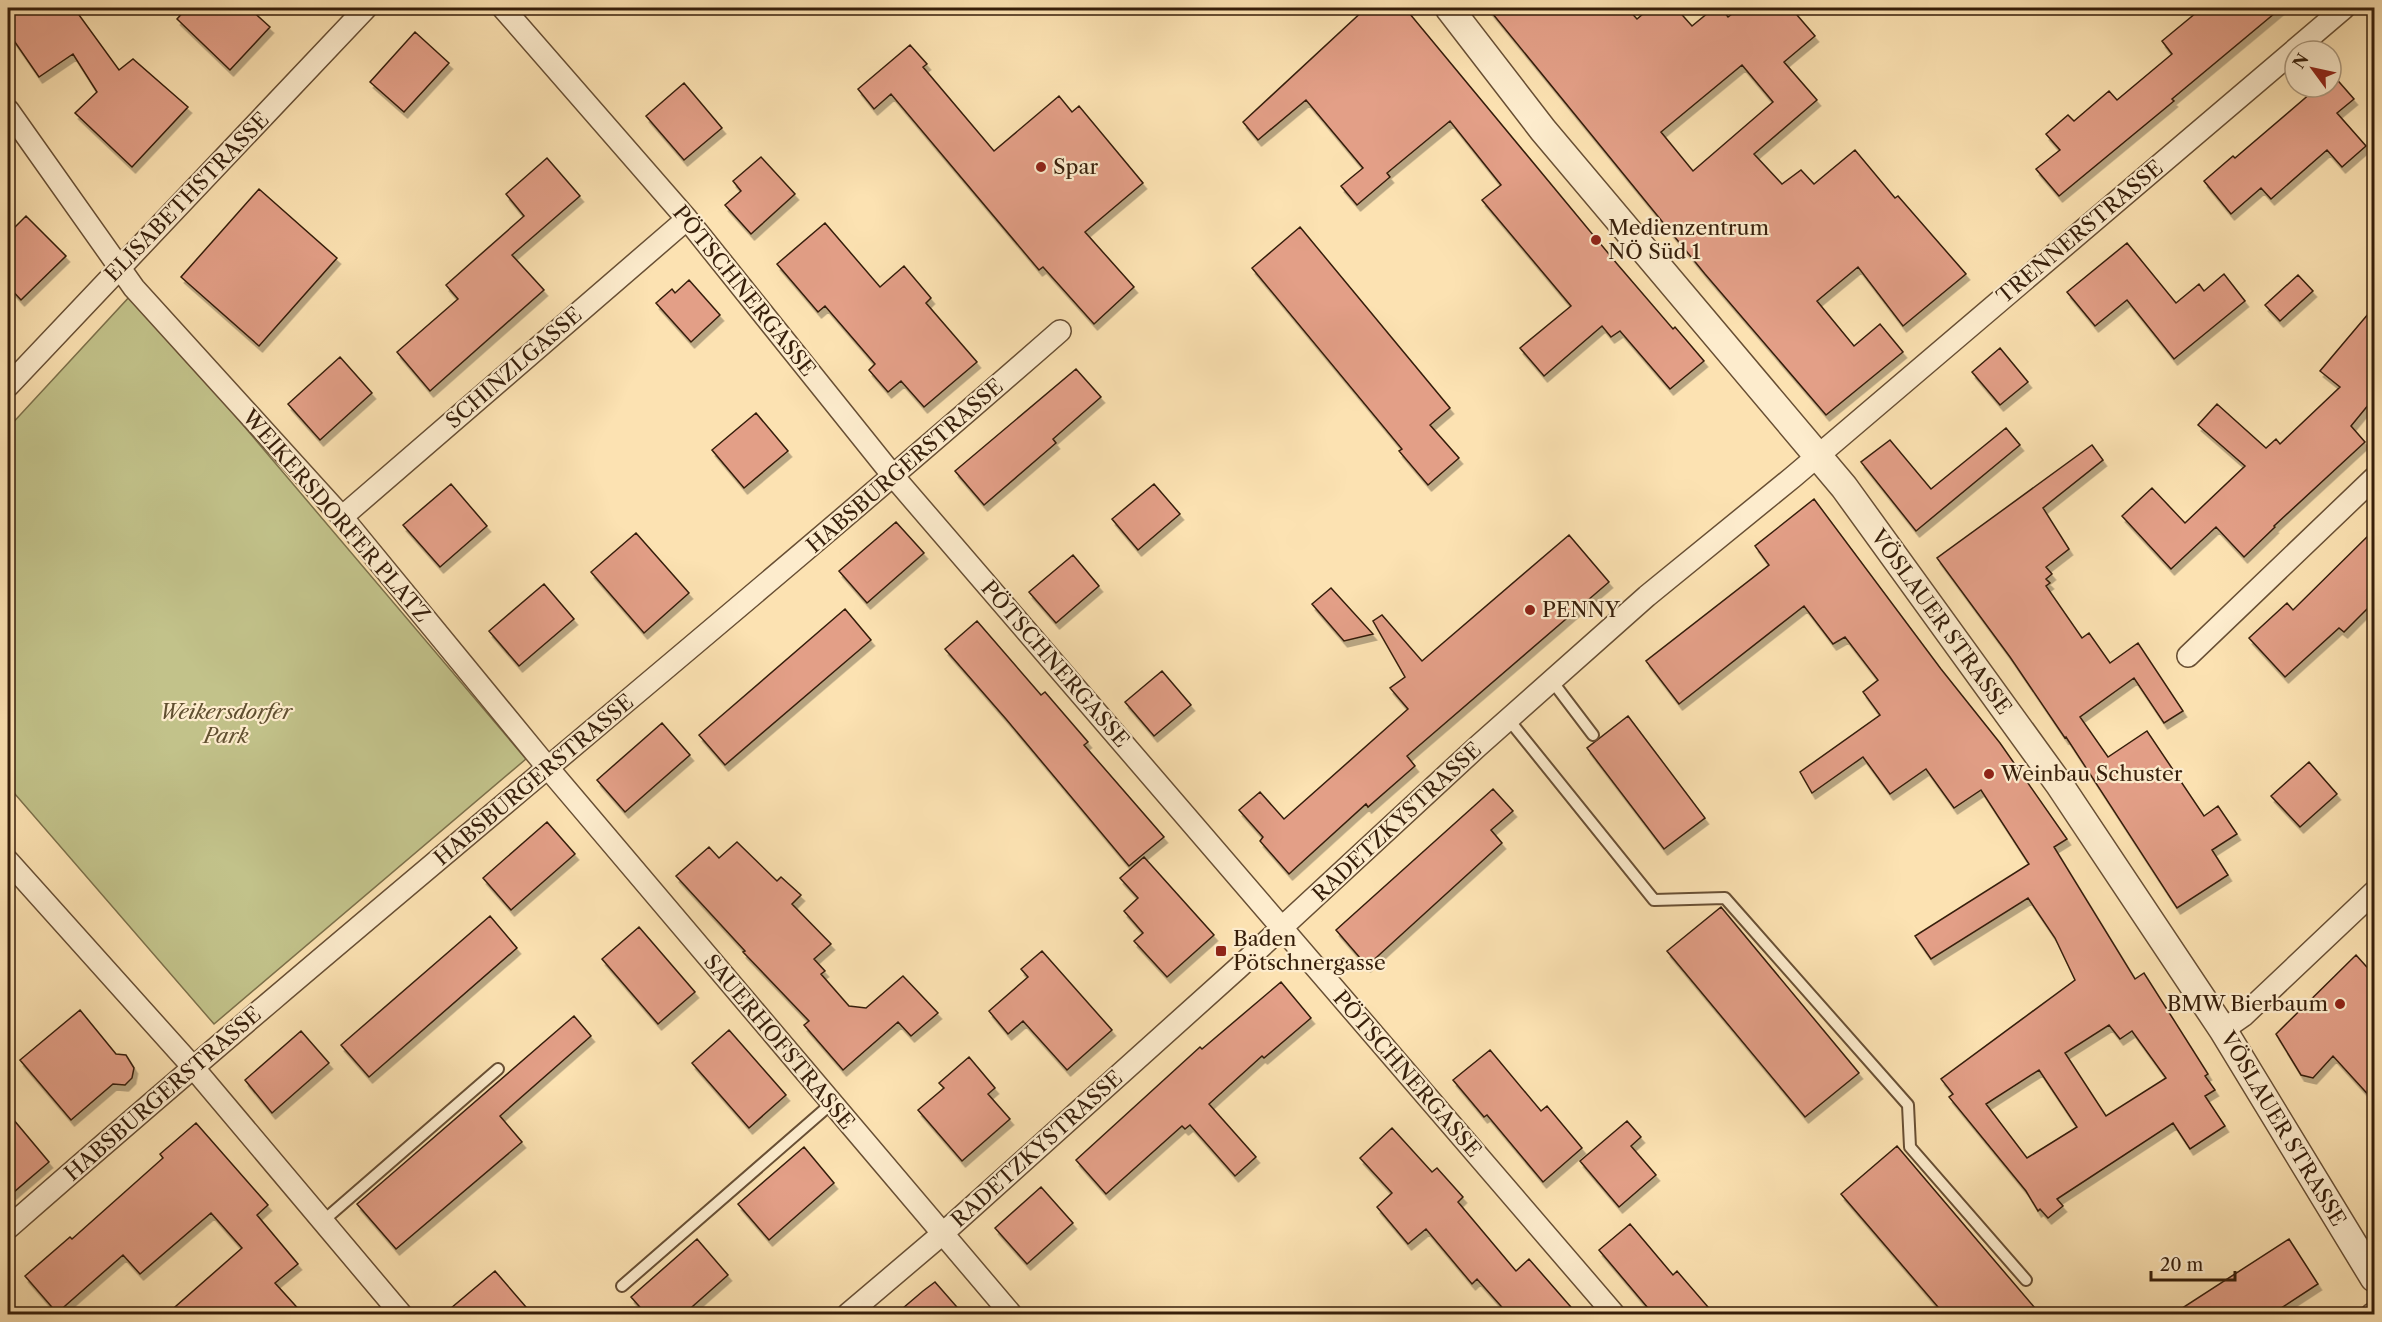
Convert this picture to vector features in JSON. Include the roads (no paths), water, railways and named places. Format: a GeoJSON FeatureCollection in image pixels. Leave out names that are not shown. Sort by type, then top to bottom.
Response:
{"type":"FeatureCollection","features":[{"type":"Feature","properties":{"kind":"street","name":"ELISABETHSTRASSE"},"geometry":{"type":"LineString","coordinates":[[8,386],[366,8]]}},
{"type":"Feature","properties":{"kind":"street","name":"PÖTSCHNERGASSE"},"geometry":{"type":"LineString","coordinates":[[503,8],[687,219],[894,477],[1614,1314]]}},
{"type":"Feature","properties":{"kind":"street","name":"VÖSLAUER STRASSE"},"geometry":{"type":"LineString","coordinates":[[1449,8],[1544,130],[1844,487],[2059,784],[2223,1030],[2374,1278]]}},
{"type":"Feature","properties":{"kind":"street","name":"TRENNERSTRASSE"},"geometry":{"type":"LineString","coordinates":[[1817,456],[2344,8]]}},
{"type":"Feature","properties":{"kind":"street"},"geometry":{"type":"LineString","coordinates":[[8,110],[119,268]]}},
{"type":"Feature","properties":{"kind":"street","name":"SCHINZLGASSE"},"geometry":{"type":"LineString","coordinates":[[342,517],[687,219]]}},
{"type":"Feature","properties":{"kind":"street","name":"WEIKERSDORFER PLATZ"},"geometry":{"type":"LineString","coordinates":[[119,268],[134,288],[342,517],[548,768]]}},
{"type":"Feature","properties":{"kind":"street","name":"HABSBURGERSTRASSE"},"geometry":{"type":"LineString","coordinates":[[8,1228],[192,1066],[894,477],[1060,331]]}},
{"type":"Feature","properties":{"kind":"street","name":"RADETZKYSTRASSE"},"geometry":{"type":"LineString","coordinates":[[848,1314],[941,1234],[1282,929],[1647,596],[1817,456]]}},
{"type":"Feature","properties":{"kind":"street"},"geometry":{"type":"LineString","coordinates":[[2188,656],[2374,478]]}},
{"type":"Feature","properties":{"kind":"street","name":"SAUERHOFSTRASSE"},"geometry":{"type":"LineString","coordinates":[[548,768],[1011,1314]]}},
{"type":"Feature","properties":{"kind":"street"},"geometry":{"type":"LineString","coordinates":[[8,861],[192,1066],[401,1314]]}},
{"type":"Feature","properties":{"kind":"street"},"geometry":{"type":"LineString","coordinates":[[2223,1030],[2243,1016],[2374,892]]}},
{"type":"Feature","properties":{"kind":"lane"},"geometry":{"type":"LineString","coordinates":[[1552,681],[1593,735]]}},
{"type":"Feature","properties":{"kind":"lane"},"geometry":{"type":"LineString","coordinates":[[1509,720],[1654,900],[1725,898],[1908,1105],[1910,1147],[2026,1280]]}},
{"type":"Feature","properties":{"kind":"lane"},"geometry":{"type":"LineString","coordinates":[[323,1221],[498,1069]]}},
{"type":"Feature","properties":{"kind":"lane"},"geometry":{"type":"LineString","coordinates":[[622,1286],[831,1104]]}},
{"type":"Feature","properties":{"kind":"place","name":"Spar"},"geometry":{"type":"Point","coordinates":[1041,167]}},
{"type":"Feature","properties":{"kind":"place","name":"Medienzentrum NÖ Süd 1"},"geometry":{"type":"Point","coordinates":[1596,240]}},
{"type":"Feature","properties":{"kind":"place","name":"PENNY"},"geometry":{"type":"Point","coordinates":[1530,610]}},
{"type":"Feature","properties":{"kind":"place","name":"Weinbau Schuster"},"geometry":{"type":"Point","coordinates":[1989,774]}},
{"type":"Feature","properties":{"kind":"place","name":"Baden Pötschnergasse"},"geometry":{"type":"Point","coordinates":[1221,951]}},
{"type":"Feature","properties":{"kind":"place","name":"BMW Bierbaum"},"geometry":{"type":"Point","coordinates":[2340,1004]}},
{"type":"Feature","properties":{"kind":"park label","name":"Weikersdorfer Park"},"geometry":{"type":"Point","coordinates":[226,724]}}]}
